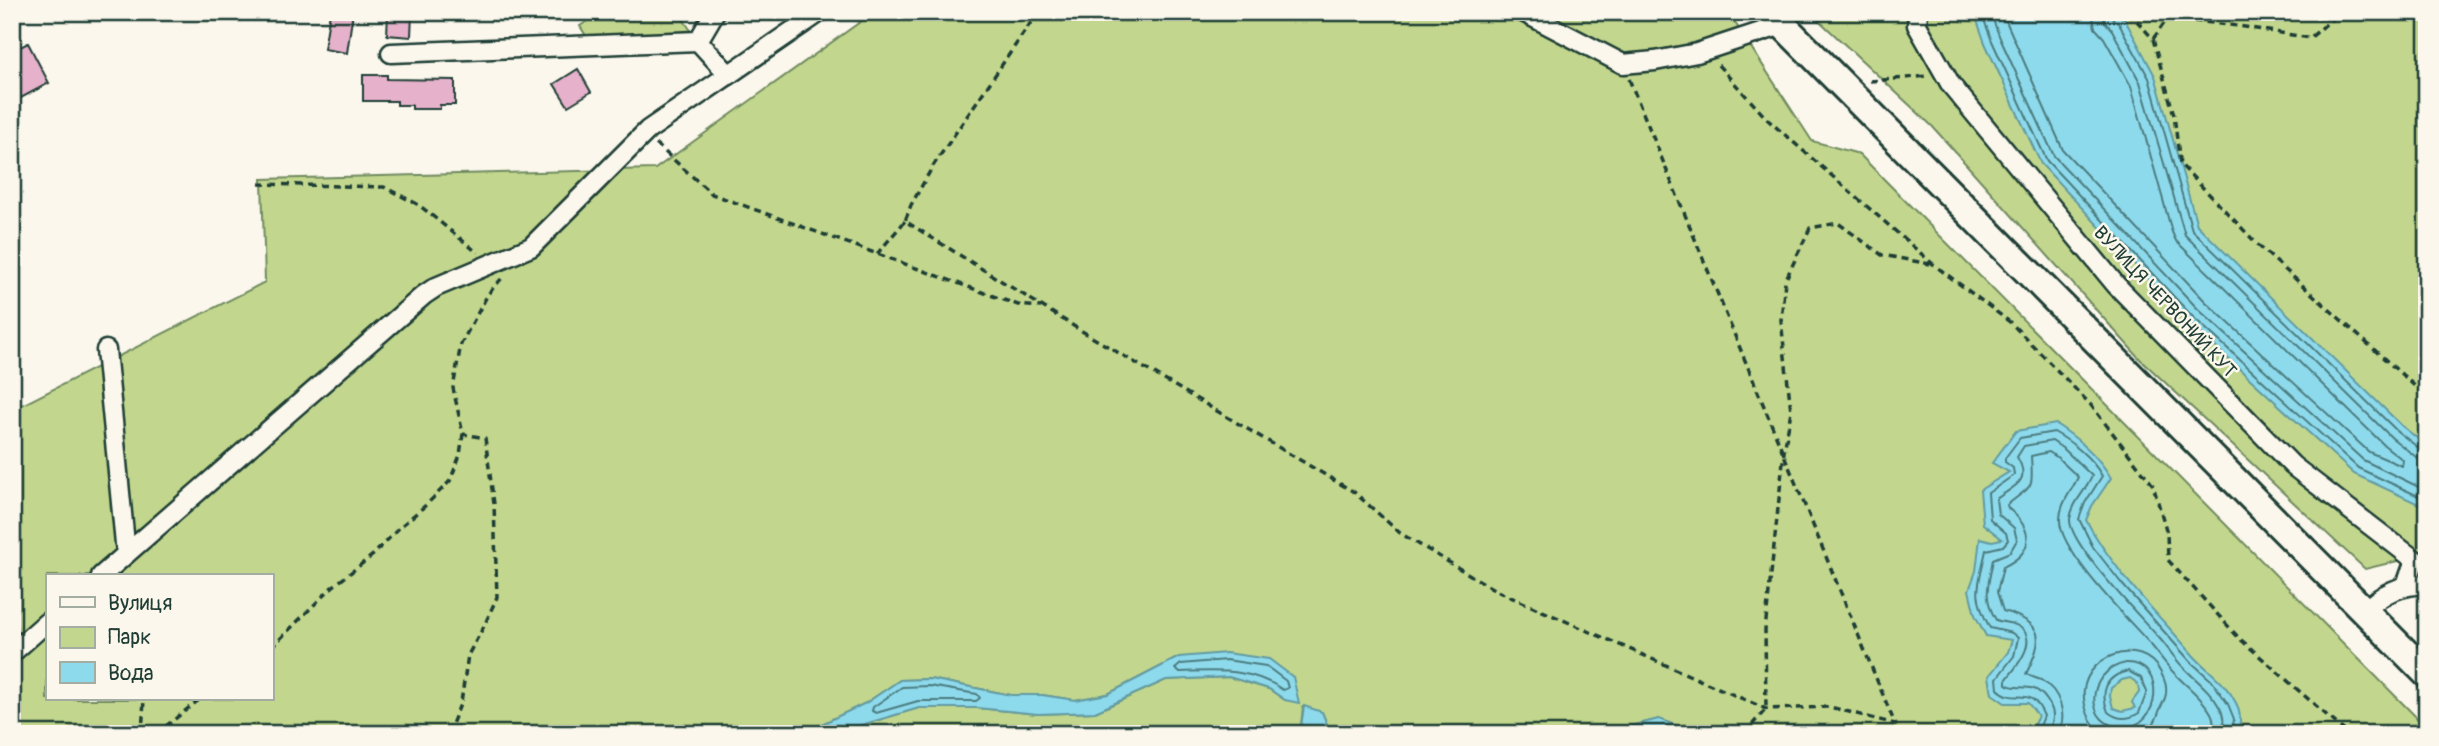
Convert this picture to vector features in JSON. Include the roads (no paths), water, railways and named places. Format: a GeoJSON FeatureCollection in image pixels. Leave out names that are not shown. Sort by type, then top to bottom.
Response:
{"type":"FeatureCollection","features":[{"type":"Feature","properties":{"kind":"highway"},"geometry":{"type":"LineString","coordinates":[[1776,18],[2427,674]]}},
{"type":"Feature","properties":{"kind":"street"},"geometry":{"type":"LineString","coordinates":[[698,41],[715,12]]}},
{"type":"Feature","properties":{"kind":"street"},"geometry":{"type":"LineString","coordinates":[[103,574],[424,295],[436,287],[499,270],[531,247],[645,133],[820,12]]}},
{"type":"Feature","properties":{"kind":"street"},"geometry":{"type":"LineString","coordinates":[[1523,12],[1623,64],[1704,51],[1776,18]]}},
{"type":"Feature","properties":{"kind":"street","name":"ВУЛИЦЯ ЧЕРВОНИЙ КУТ"},"geometry":{"type":"LineString","coordinates":[[1918,12],[1917,25],[1951,85],[2125,295],[2293,466],[2415,560],[2406,585]]}},
{"type":"Feature","properties":{"kind":"street"},"geometry":{"type":"LineString","coordinates":[[391,53],[698,41],[729,75]]}},
{"type":"Feature","properties":{"kind":"street"},"geometry":{"type":"LineString","coordinates":[[106,350],[126,555]]}},
{"type":"Feature","properties":{"kind":"street"},"geometry":{"type":"LineString","coordinates":[[2365,611],[2389,591],[2406,585],[2427,584]]}},
{"type":"Feature","properties":{"kind":"street"},"geometry":{"type":"LineString","coordinates":[[12,653],[46,623]]}},
{"type":"Feature","properties":{"kind":"water"},"geometry":{"type":"Polygon","coordinates":[[[1974,12],[2113,12],[2124,18],[2155,76],[2197,225],[2402,426],[2427,446],[2427,508],[2354,474],[2187,321],[2041,164],[1985,43],[1974,12]]]}},
{"type":"Feature","properties":{"kind":"water"},"geometry":{"type":"Polygon","coordinates":[[[2056,424],[2087,448],[2106,470],[2111,478],[2086,520],[2109,556],[2136,590],[2232,696],[2240,714],[2238,734],[2029,734],[2038,716],[2028,703],[2005,703],[1992,694],[1989,676],[2008,652],[2012,640],[1986,636],[1975,615],[1969,590],[1976,571],[1980,538],[1992,541],[2002,539],[1983,524],[1980,490],[2009,472],[1992,463],[2016,431],[2056,424]],[[2130,678],[2111,688],[2113,708],[2122,711],[2135,708],[2132,702],[2140,691],[2137,683],[2130,678]]]}},
{"type":"Feature","properties":{"kind":"water"},"geometry":{"type":"Polygon","coordinates":[[[1226,653],[1269,659],[1293,677],[1299,703],[1285,700],[1269,689],[1229,677],[1166,680],[1095,712],[1038,714],[977,708],[919,708],[858,726],[851,734],[801,734],[866,703],[900,680],[930,679],[1011,695],[1042,695],[1075,700],[1108,694],[1179,657],[1226,653]]]}},
{"type":"Feature","properties":{"kind":"water"},"geometry":{"type":"Polygon","coordinates":[[[1304,706],[1322,712],[1331,734],[1300,734],[1304,706]]]}},
{"type":"Feature","properties":{"kind":"water"},"geometry":{"type":"Polygon","coordinates":[[[1659,719],[1697,734],[1598,734],[1659,719]]]}}]}
